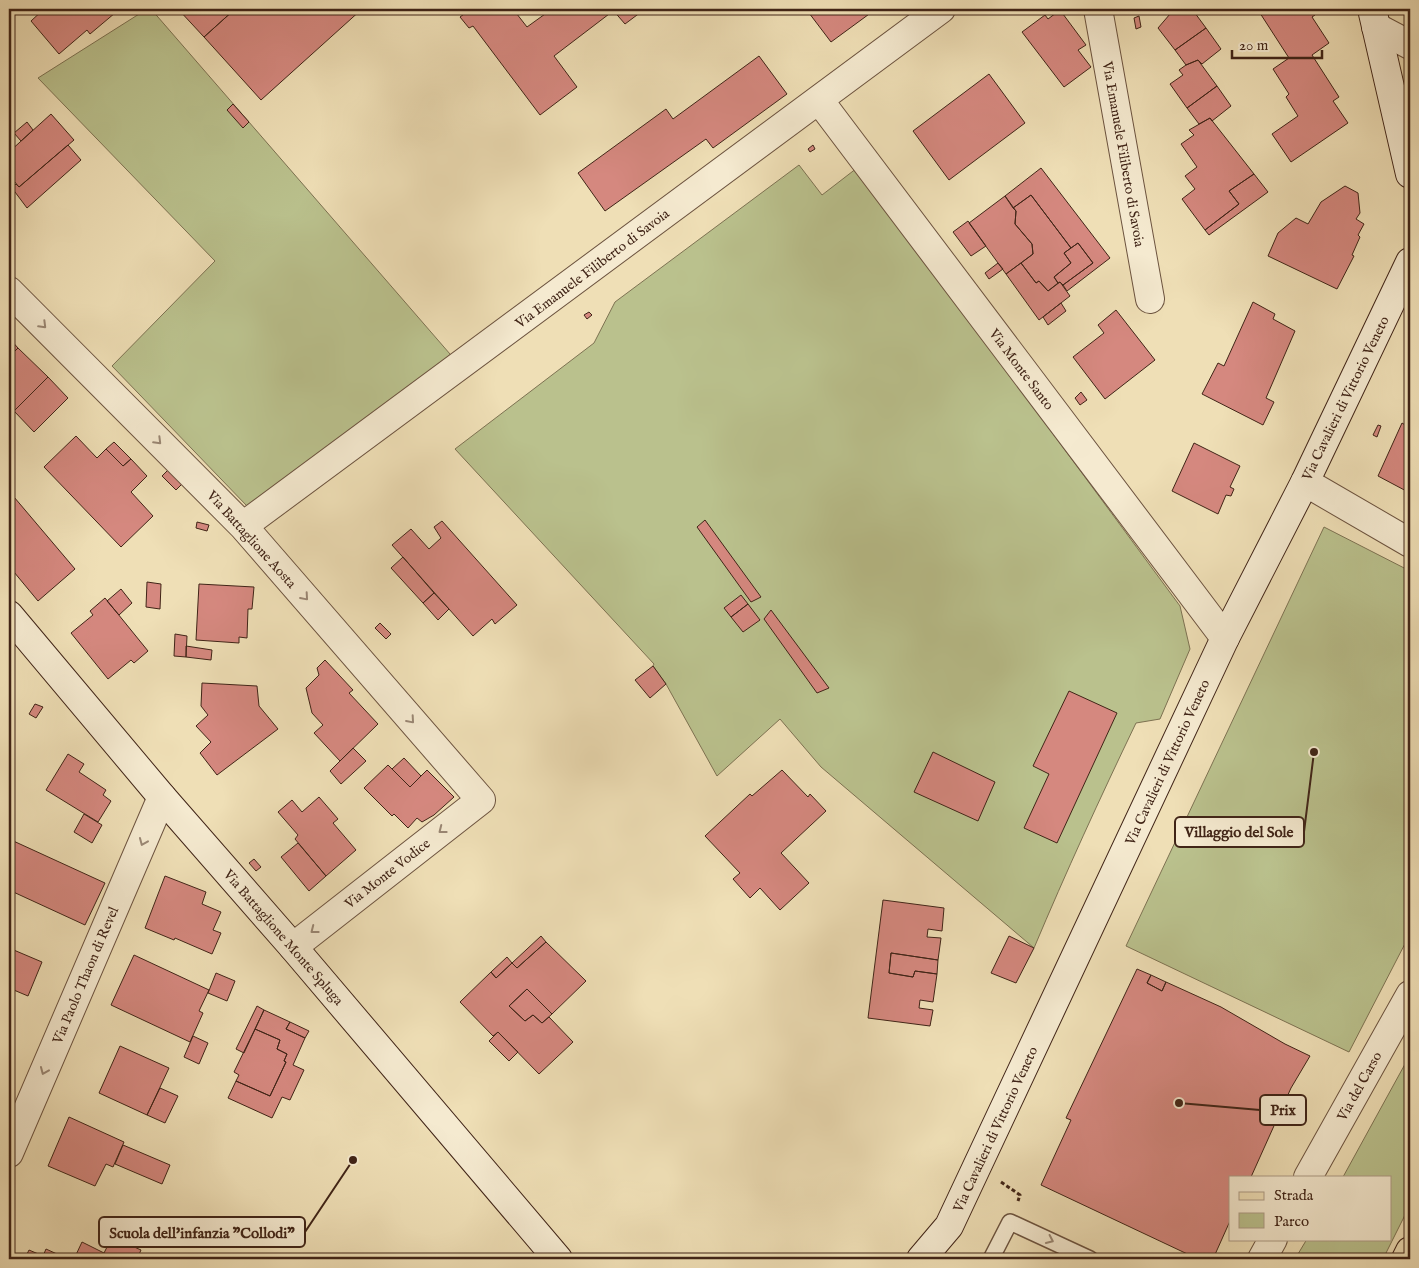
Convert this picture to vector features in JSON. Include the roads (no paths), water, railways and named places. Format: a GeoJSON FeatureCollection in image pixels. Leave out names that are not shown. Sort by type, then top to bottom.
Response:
{"type":"FeatureCollection","features":[{"type":"Feature","properties":{"kind":"main road"},"geometry":{"type":"LineString","coordinates":[[1406,1259],[1410,1250]]}},
{"type":"Feature","properties":{"kind":"street","name":"Via Emanuele Filiberto di Savoia"},"geometry":{"type":"LineString","coordinates":[[243,526],[941,9]]}},
{"type":"Feature","properties":{"kind":"street","name":"Via Emanuele Filiberto di Savoia"},"geometry":{"type":"LineString","coordinates":[[1098,9],[1150,299]]}},
{"type":"Feature","properties":{"kind":"street"},"geometry":{"type":"LineString","coordinates":[[1374,18],[1410,46]]}},
{"type":"Feature","properties":{"kind":"street"},"geometry":{"type":"LineString","coordinates":[[1374,18],[1410,174]]}},
{"type":"Feature","properties":{"kind":"street","name":"Via Monte Santo"},"geometry":{"type":"LineString","coordinates":[[819,100],[1226,638]]}},
{"type":"Feature","properties":{"kind":"street","name":"Via Cavalieri di Vittorio Veneto"},"geometry":{"type":"LineString","coordinates":[[921,1259],[950,1226],[1226,638],[1305,482],[1410,262]]}},
{"type":"Feature","properties":{"kind":"street","name":"Via Battaglione Aosta"},"geometry":{"type":"LineString","coordinates":[[9,291],[243,526],[481,800]]}},
{"type":"Feature","properties":{"kind":"street"},"geometry":{"type":"LineString","coordinates":[[1305,482],[1410,543]]}},
{"type":"Feature","properties":{"kind":"street","name":"Via Battaglione Monte Spluga"},"geometry":{"type":"LineString","coordinates":[[9,615],[162,797],[293,947],[558,1259]]}},
{"type":"Feature","properties":{"kind":"street","name":"Via Paolo Thaon di Revel"},"geometry":{"type":"LineString","coordinates":[[9,1153],[162,797]]}},
{"type":"Feature","properties":{"kind":"street","name":"Via Monte Vodice"},"geometry":{"type":"LineString","coordinates":[[293,947],[481,800]]}},
{"type":"Feature","properties":{"kind":"street","name":"Via del Carso"},"geometry":{"type":"LineString","coordinates":[[1309,1176],[1410,995]]}},
{"type":"Feature","properties":{"kind":"street"},"geometry":{"type":"LineString","coordinates":[[1262,1259],[1272,1240]]}},
{"type":"Feature","properties":{"kind":"lane"},"geometry":{"type":"LineString","coordinates":[[991,1259],[1010,1222],[1090,1259]]}},
{"type":"Feature","properties":{"kind":"place","name":"Villaggio del Sole"},"geometry":{"type":"Point","coordinates":[1314,752]}},
{"type":"Feature","properties":{"kind":"place","name":"Prix"},"geometry":{"type":"Point","coordinates":[1179,1103]}},
{"type":"Feature","properties":{"kind":"place","name":"Scuola dell'infanzia \"Collodi\""},"geometry":{"type":"Point","coordinates":[353,1160]}}]}
